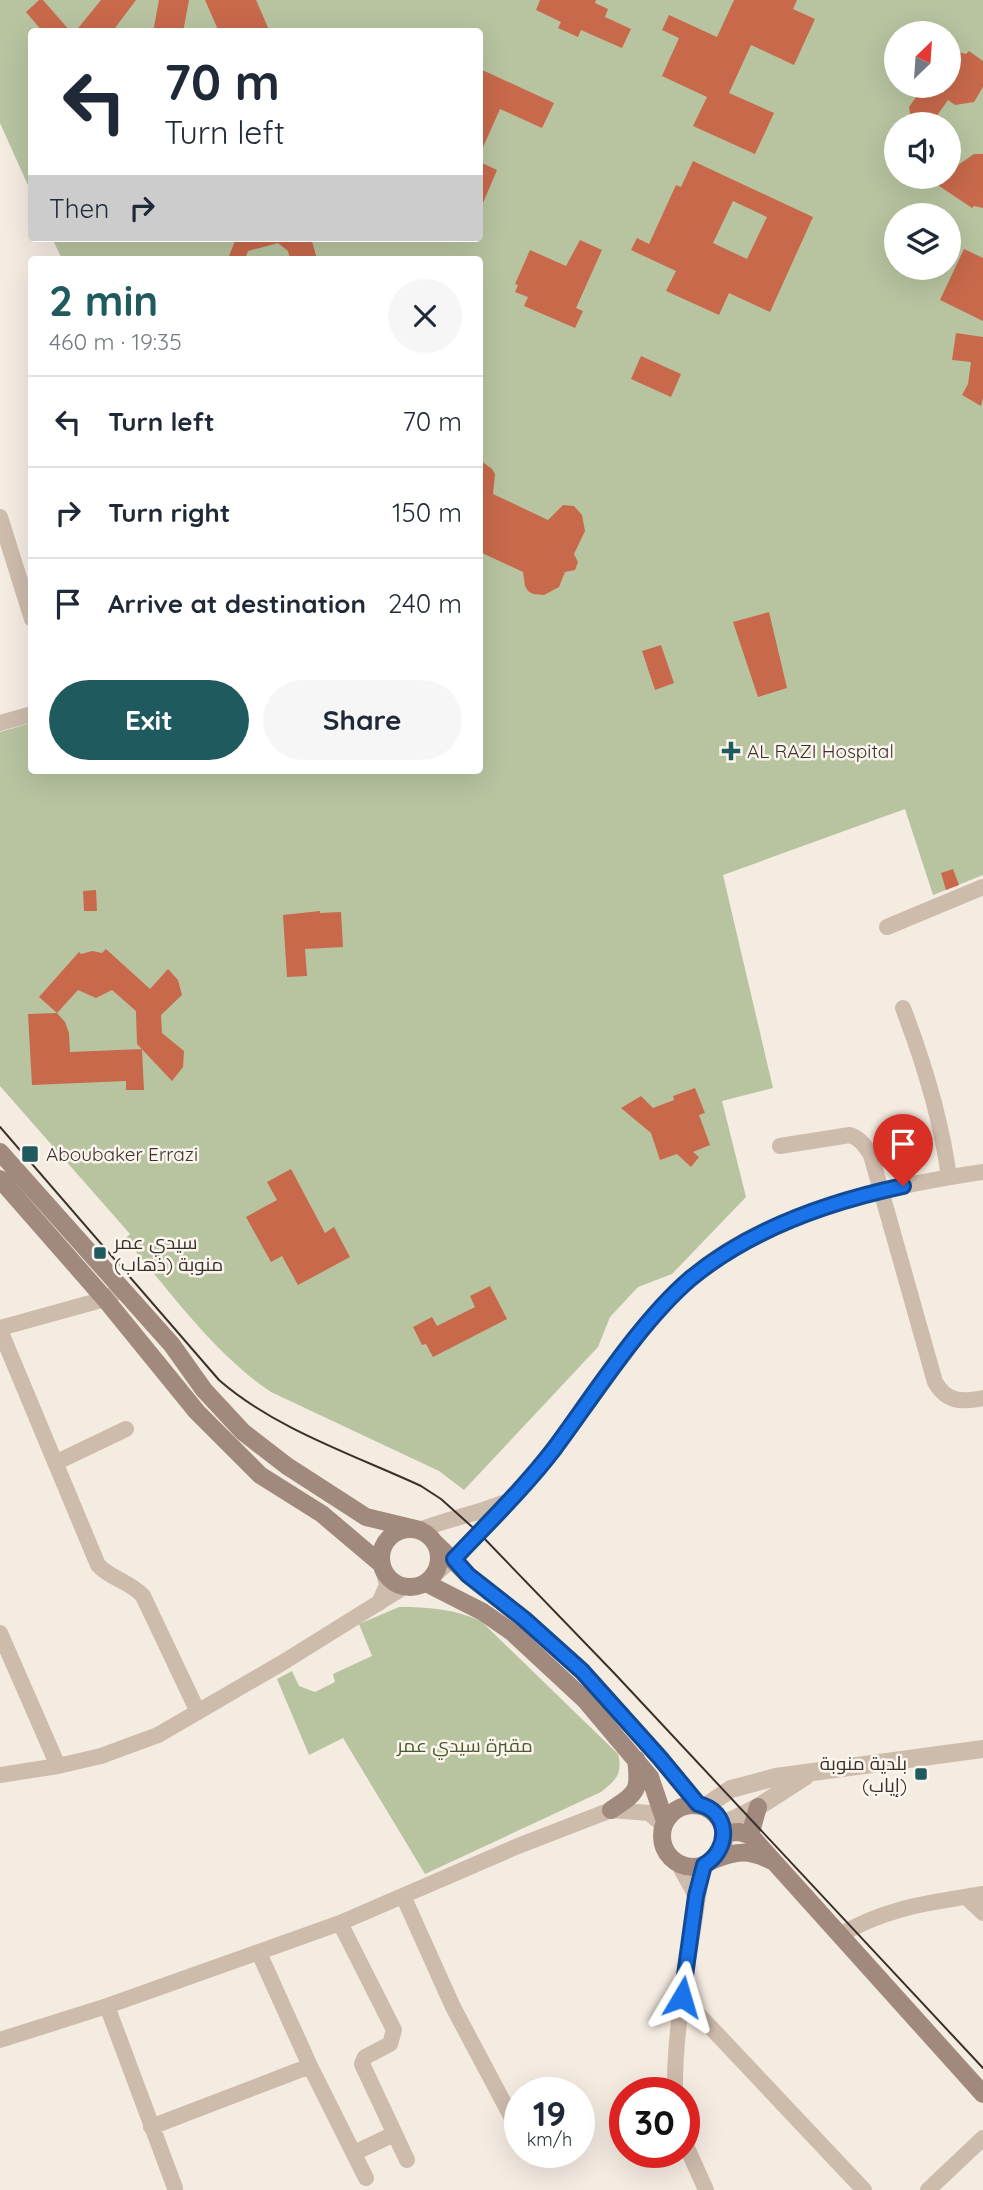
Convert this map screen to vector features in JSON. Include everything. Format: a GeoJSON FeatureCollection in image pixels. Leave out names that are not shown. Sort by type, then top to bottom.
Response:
{"type":"FeatureCollection","features":[{"type":"Feature","properties":{"kind":"main road"},"geometry":{"type":"LineString","coordinates":[[0,1152],[172,1345],[204,1390],[243,1432],[287,1466],[366,1517],[420,1530],[468,1575],[534,1628],[582,1671],[723,1829],[750,1835],[779,1865],[983,2094]]}},
{"type":"Feature","properties":{"kind":"main road"},"geometry":{"type":"LineString","coordinates":[[1,1182],[106,1299],[197,1412],[261,1475],[322,1514],[356,1540],[397,1584],[404,1587],[419,1586],[430,1579],[439,1562],[435,1542]]}},
{"type":"Feature","properties":{"kind":"main road"},"geometry":{"type":"LineString","coordinates":[[383,1569],[382,1547],[387,1539],[401,1530],[420,1530]]}},
{"type":"Feature","properties":{"kind":"main road"},"geometry":{"type":"LineString","coordinates":[[430,1579],[513,1633],[585,1700],[636,1759],[653,1784],[664,1823],[662,1843],[666,1852],[679,1865],[687,1867],[708,1863],[735,1851],[754,1854],[779,1865]]}},
{"type":"Feature","properties":{"kind":"main road"},"geometry":{"type":"LineString","coordinates":[[611,1810],[634,1793],[639,1782],[636,1759]]}},
{"type":"Feature","properties":{"kind":"main road"},"geometry":{"type":"LineString","coordinates":[[664,1823],[676,1810],[702,1805]]}},
{"type":"Feature","properties":{"kind":"main road"},"geometry":{"type":"LineString","coordinates":[[750,1835],[758,1807]]}},
{"type":"Feature","properties":{"kind":"main road"},"geometry":{"type":"LineString","coordinates":[[708,1863],[721,1848],[723,1829]]}},
{"type":"Feature","properties":{"kind":"street"},"geometry":{"type":"LineString","coordinates":[[0,517],[28,606]]}},
{"type":"Feature","properties":{"kind":"street"},"geometry":{"type":"LineString","coordinates":[[0,723],[28,715]]}},
{"type":"Feature","properties":{"kind":"street"},"geometry":{"type":"LineString","coordinates":[[887,928],[983,887]]}},
{"type":"Feature","properties":{"kind":"street"},"geometry":{"type":"LineString","coordinates":[[903,1008],[919,1051],[940,1124],[948,1177]]}},
{"type":"Feature","properties":{"kind":"street"},"geometry":{"type":"LineString","coordinates":[[780,1146],[850,1135],[859,1139],[871,1156],[935,1382],[939,1389],[953,1400],[982,1401]]}},
{"type":"Feature","properties":{"kind":"street"},"geometry":{"type":"LineString","coordinates":[[430,1579],[454,1559],[509,1501],[551,1452],[638,1337],[689,1280],[718,1258],[773,1227],[810,1212],[880,1191],[983,1172]]}},
{"type":"Feature","properties":{"kind":"street"},"geometry":{"type":"LineString","coordinates":[[121,1289],[106,1299],[0,1329],[98,1565],[113,1577],[138,1590],[143,1596],[198,1712]]}},
{"type":"Feature","properties":{"kind":"street"},"geometry":{"type":"LineString","coordinates":[[57,1462],[126,1429]]}},
{"type":"Feature","properties":{"kind":"street"},"geometry":{"type":"LineString","coordinates":[[420,1530],[448,1518],[472,1514],[509,1501]]}},
{"type":"Feature","properties":{"kind":"street"},"geometry":{"type":"LineString","coordinates":[[379,1603],[387,1585],[383,1569]]}},
{"type":"Feature","properties":{"kind":"street"},"geometry":{"type":"LineString","coordinates":[[0,1775],[58,1766],[130,1746],[158,1735],[404,1587]]}},
{"type":"Feature","properties":{"kind":"street"},"geometry":{"type":"LineString","coordinates":[[0,1633],[58,1766]]}},
{"type":"Feature","properties":{"kind":"street"},"geometry":{"type":"LineString","coordinates":[[702,1805],[745,1783],[819,1769],[983,1749]]}},
{"type":"Feature","properties":{"kind":"street"},"geometry":{"type":"LineString","coordinates":[[723,1829],[819,1769]]}},
{"type":"Feature","properties":{"kind":"street"},"geometry":{"type":"LineString","coordinates":[[0,2040],[107,2006],[340,1923],[404,1898],[518,1846],[611,1810],[649,1813],[664,1823]]}},
{"type":"Feature","properties":{"kind":"street"},"geometry":{"type":"LineString","coordinates":[[676,2077],[677,2040],[696,1896],[708,1863]]}},
{"type":"Feature","properties":{"kind":"street"},"geometry":{"type":"LineString","coordinates":[[679,1865],[696,1896]]}},
{"type":"Feature","properties":{"kind":"street"},"geometry":{"type":"LineString","coordinates":[[840,1935],[871,1918],[903,1907],[983,1894]]}},
{"type":"Feature","properties":{"kind":"street"},"geometry":{"type":"LineString","coordinates":[[966,1897],[983,1913]]}},
{"type":"Feature","properties":{"kind":"street"},"geometry":{"type":"LineString","coordinates":[[404,1898],[453,2007],[504,2103]]}},
{"type":"Feature","properties":{"kind":"street"},"geometry":{"type":"LineString","coordinates":[[340,1923],[394,2030],[390,2044],[365,2057],[362,2064],[407,2160]]}},
{"type":"Feature","properties":{"kind":"street"},"geometry":{"type":"LineString","coordinates":[[259,1952],[310,2066],[366,2178]]}},
{"type":"Feature","properties":{"kind":"street"},"geometry":{"type":"LineString","coordinates":[[682,1997],[864,2190]]}},
{"type":"Feature","properties":{"kind":"street"},"geometry":{"type":"LineString","coordinates":[[107,2006],[174,2188]]}},
{"type":"Feature","properties":{"kind":"street"},"geometry":{"type":"LineString","coordinates":[[151,2127],[310,2066]]}},
{"type":"Feature","properties":{"kind":"street"},"geometry":{"type":"LineString","coordinates":[[354,2153],[394,2134]]}},
{"type":"Feature","properties":{"kind":"street"},"geometry":{"type":"LineString","coordinates":[[928,2190],[983,2138]]}},
{"type":"Feature","properties":{"kind":"street"},"geometry":{"type":"LineString","coordinates":[[696,2168],[705,2190]]}},
{"type":"Feature","properties":{"kind":"green space","name":"AL RAZI Hospital"},"geometry":{"type":"Polygon","coordinates":[[[0,0],[983,0],[983,875],[933,895],[905,809],[723,875],[773,1088],[722,1101],[746,1197],[672,1274],[638,1287],[610,1317],[598,1347],[464,1490],[439,1471],[271,1392],[250,1377],[194,1321],[125,1239],[130,1234],[0,1086],[0,732],[28,724],[28,774],[483,774],[483,256],[61,256],[54,242],[483,242],[483,28],[28,28],[28,185],[0,123],[0,0]]]}},
{"type":"Feature","properties":{"kind":"green space","name":"مقبرة سيدي عمر"},"geometry":{"type":"Polygon","coordinates":[[[399,1607],[441,1610],[481,1621],[618,1754],[620,1767],[614,1780],[601,1792],[425,1874],[343,1738],[309,1755],[277,1679],[292,1671],[299,1686],[315,1692],[335,1682],[333,1674],[372,1656],[359,1624],[399,1607]]]}},
{"type":"Feature","properties":{"kind":"building"},"geometry":{"type":"Polygon","coordinates":[[[39,0],[43,0],[68,28],[40,28],[26,12],[39,0]]]}},
{"type":"Feature","properties":{"kind":"building"},"geometry":{"type":"Polygon","coordinates":[[[101,0],[136,0],[115,28],[78,28],[101,0]]]}},
{"type":"Feature","properties":{"kind":"building"},"geometry":{"type":"Polygon","coordinates":[[[159,0],[189,0],[184,28],[154,28],[159,0]]]}},
{"type":"Feature","properties":{"kind":"building"},"geometry":{"type":"Polygon","coordinates":[[[205,0],[256,0],[268,28],[217,28],[205,0]]]}},
{"type":"Feature","properties":{"kind":"building"},"geometry":{"type":"Polygon","coordinates":[[[540,0],[596,0],[595,3],[608,9],[605,17],[631,29],[622,48],[581,30],[578,37],[558,28],[561,22],[536,10],[540,0]]]}},
{"type":"Feature","properties":{"kind":"building"},"geometry":{"type":"Polygon","coordinates":[[[734,0],[797,0],[793,9],[815,19],[794,65],[751,45],[729,93],[774,113],[755,154],[693,126],[707,97],[662,76],[679,38],[662,30],[669,15],[717,37],[734,0]]]}},
{"type":"Feature","properties":{"kind":"building"},"geometry":{"type":"Polygon","coordinates":[[[969,51],[983,61],[983,87],[974,102],[955,105],[948,100],[940,112],[910,112],[909,107],[915,98],[961,98],[961,52],[966,54],[969,51]]]}},
{"type":"Feature","properties":{"kind":"building"},"geometry":{"type":"Polygon","coordinates":[[[483,70],[554,103],[542,128],[500,109],[483,147],[483,70]]]}},
{"type":"Feature","properties":{"kind":"building"},"geometry":{"type":"Polygon","coordinates":[[[974,154],[983,154],[983,208],[972,208],[944,189],[961,189],[961,163],[974,154]]]}},
{"type":"Feature","properties":{"kind":"building"},"geometry":{"type":"Polygon","coordinates":[[[693,161],[813,217],[770,312],[729,293],[719,315],[666,291],[676,271],[631,250],[637,238],[649,244],[676,185],[681,187],[693,161]],[[733,201],[713,243],[747,259],[767,217],[733,201]]]}},
{"type":"Feature","properties":{"kind":"building"},"geometry":{"type":"Polygon","coordinates":[[[483,163],[497,170],[483,203],[483,163]]]}},
{"type":"Feature","properties":{"kind":"building"},"geometry":{"type":"Polygon","coordinates":[[[580,240],[602,250],[576,308],[583,311],[575,328],[524,306],[528,297],[515,292],[518,285],[515,284],[530,250],[566,266],[580,240]]]}},
{"type":"Feature","properties":{"kind":"building"},"geometry":{"type":"Polygon","coordinates":[[[234,242],[312,242],[316,256],[289,256],[288,251],[278,243],[248,251],[246,256],[229,256],[234,242]]]}},
{"type":"Feature","properties":{"kind":"building"},"geometry":{"type":"Polygon","coordinates":[[[964,249],[983,258],[983,321],[940,300],[949,280],[961,280],[961,255],[964,249]]]}},
{"type":"Feature","properties":{"kind":"building"},"geometry":{"type":"Polygon","coordinates":[[[956,333],[983,337],[981,406],[962,395],[968,384],[971,362],[952,360],[956,333]]]}},
{"type":"Feature","properties":{"kind":"building"},"geometry":{"type":"Polygon","coordinates":[[[641,356],[681,374],[671,397],[631,379],[641,356]]]}},
{"type":"Feature","properties":{"kind":"building"},"geometry":{"type":"Polygon","coordinates":[[[483,462],[495,474],[493,494],[548,520],[563,505],[574,506],[582,515],[585,531],[574,554],[578,562],[575,570],[565,572],[559,587],[544,595],[533,594],[525,586],[523,572],[483,553],[483,462]]]}},
{"type":"Feature","properties":{"kind":"building"},"geometry":{"type":"Polygon","coordinates":[[[769,612],[787,688],[758,697],[733,622],[769,612]]]}},
{"type":"Feature","properties":{"kind":"building"},"geometry":{"type":"Polygon","coordinates":[[[661,645],[674,683],[655,690],[642,651],[661,645]]]}},
{"type":"Feature","properties":{"kind":"building"},"geometry":{"type":"Polygon","coordinates":[[[953,869],[959,885],[946,890],[941,873],[953,869]]]}},
{"type":"Feature","properties":{"kind":"building"},"geometry":{"type":"Polygon","coordinates":[[[96,890],[97,911],[84,911],[83,891],[96,890]]]}},
{"type":"Feature","properties":{"kind":"building"},"geometry":{"type":"Polygon","coordinates":[[[341,912],[343,947],[305,949],[307,976],[287,977],[283,915],[341,912]]]}},
{"type":"Feature","properties":{"kind":"building"},"geometry":{"type":"Polygon","coordinates":[[[106,949],[150,989],[168,969],[178,980],[182,995],[161,1015],[162,1033],[184,1051],[183,1067],[172,1081],[137,1044],[136,1011],[112,990],[96,998],[78,990],[57,1013],[39,997],[79,952],[102,953],[106,949]]]}},
{"type":"Feature","properties":{"kind":"building"},"geometry":{"type":"Polygon","coordinates":[[[57,1013],[65,1022],[69,1033],[70,1052],[142,1049],[144,1090],[126,1090],[126,1081],[32,1085],[28,1014],[57,1013]]]}},
{"type":"Feature","properties":{"kind":"building"},"geometry":{"type":"Polygon","coordinates":[[[695,1088],[705,1113],[699,1115],[710,1145],[693,1152],[699,1157],[691,1167],[677,1154],[660,1160],[651,1133],[621,1108],[641,1096],[653,1108],[674,1100],[673,1096],[695,1088]]]}},
{"type":"Feature","properties":{"kind":"building"},"geometry":{"type":"Polygon","coordinates":[[[291,1169],[325,1233],[334,1227],[350,1257],[298,1285],[282,1256],[271,1262],[246,1217],[277,1200],[267,1182],[291,1169]]]}},
{"type":"Feature","properties":{"kind":"building"},"geometry":{"type":"Polygon","coordinates":[[[490,1286],[507,1319],[433,1357],[426,1344],[422,1345],[413,1327],[432,1317],[437,1326],[475,1307],[470,1296],[490,1286]]]}},
{"type":"Feature","properties":{"kind":"tram line"},"geometry":{"type":"LineString","coordinates":[[0,1127],[219,1380],[265,1413],[290,1427],[421,1486],[441,1499],[479,1533],[615,1674],[983,2068]]}},
{"type":"Feature","properties":{"kind":"place","name":"AL RAZI Hospital"},"geometry":{"type":"Point","coordinates":[731,751]}},
{"type":"Feature","properties":{"kind":"place","name":"Aboubaker Errazi"},"geometry":{"type":"Point","coordinates":[30,1154]}},
{"type":"Feature","properties":{"kind":"place","name":"سيدي عمر منوبة (ذهاب)"},"geometry":{"type":"Point","coordinates":[100,1253]}},
{"type":"Feature","properties":{"kind":"place","name":"بلدية منوبة (إياب)"},"geometry":{"type":"Point","coordinates":[921,1774]}},
{"type":"Feature","properties":{"kind":"route"},"geometry":{"type":"LineString","coordinates":[[682,1997],[696,1896],[704,1865],[713,1860],[721,1848],[724,1833],[722,1825],[706,1806],[698,1804],[582,1671],[554,1644],[468,1575],[454,1559],[551,1452],[638,1337],[689,1280],[718,1258],[773,1227],[810,1212],[903,1186]]}}]}
